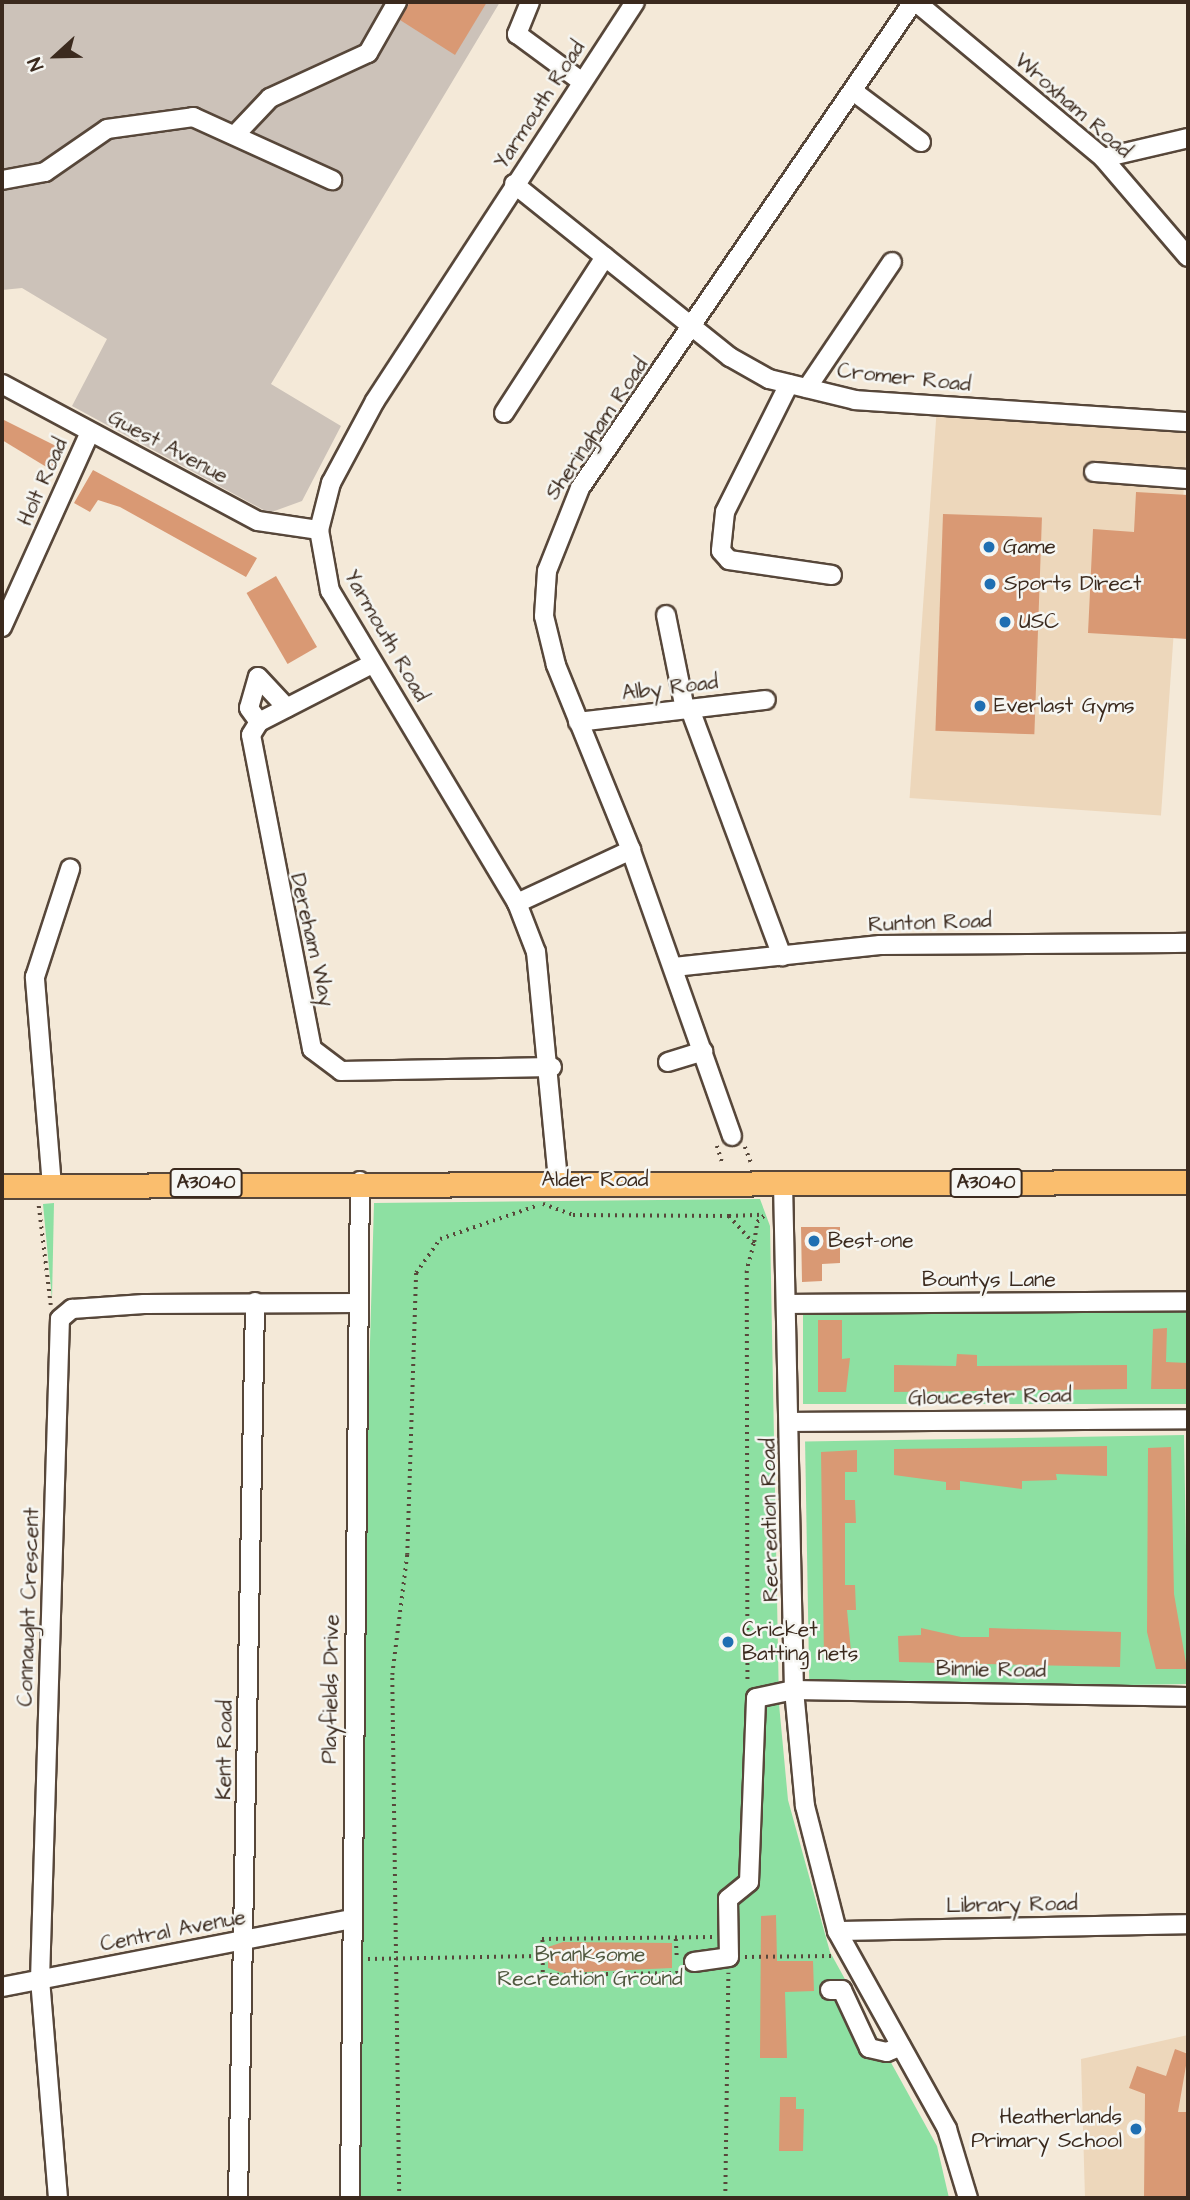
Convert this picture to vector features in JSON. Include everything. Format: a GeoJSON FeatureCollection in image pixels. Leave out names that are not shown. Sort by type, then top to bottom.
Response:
{"type":"FeatureCollection","features":[{"type":"Feature","properties":{"kind":"main road","name":"Alder Road"},"geometry":{"type":"LineString","coordinates":[[2,1186],[558,1180],[758,1183],[1188,1182]]}},
{"type":"Feature","properties":{"kind":"street"},"geometry":{"type":"LineString","coordinates":[[235,135],[270,98],[368,53],[397,2]]}},
{"type":"Feature","properties":{"kind":"street"},"geometry":{"type":"LineString","coordinates":[[530,2],[517,33],[582,82]]}},
{"type":"Feature","properties":{"kind":"street","name":"Yarmouth Road"},"geometry":{"type":"LineString","coordinates":[[558,1180],[552,1068],[537,951],[517,903],[330,591],[319,530],[343,457],[514,184],[635,2]]}},
{"type":"Feature","properties":{"kind":"street","name":"Sheringham Road"},"geometry":{"type":"LineString","coordinates":[[732,1136],[631,850],[578,722],[544,616],[547,571],[580,488],[915,2]]}},
{"type":"Feature","properties":{"kind":"street","name":"Wroxham Road"},"geometry":{"type":"LineString","coordinates":[[915,2],[1103,158],[1188,257]]}},
{"type":"Feature","properties":{"kind":"street"},"geometry":{"type":"LineString","coordinates":[[853,90],[921,142]]}},
{"type":"Feature","properties":{"kind":"street"},"geometry":{"type":"LineString","coordinates":[[2,180],[45,172],[107,129],[161,118],[193,117],[332,180]]}},
{"type":"Feature","properties":{"kind":"street"},"geometry":{"type":"LineString","coordinates":[[1103,158],[1188,138]]}},
{"type":"Feature","properties":{"kind":"street","name":"Cromer Road"},"geometry":{"type":"LineString","coordinates":[[514,184],[730,357],[789,384],[855,400],[1188,422]]}},
{"type":"Feature","properties":{"kind":"street"},"geometry":{"type":"LineString","coordinates":[[504,414],[605,257]]}},
{"type":"Feature","properties":{"kind":"street"},"geometry":{"type":"LineString","coordinates":[[807,388],[892,262]]}},
{"type":"Feature","properties":{"kind":"street","name":"Guest Avenue"},"geometry":{"type":"LineString","coordinates":[[2,384],[258,521],[319,530]]}},
{"type":"Feature","properties":{"kind":"street"},"geometry":{"type":"LineString","coordinates":[[789,384],[724,512],[721,551],[729,560],[832,575]]}},
{"type":"Feature","properties":{"kind":"street","name":"Holt Road"},"geometry":{"type":"LineString","coordinates":[[2,627],[90,432]]}},
{"type":"Feature","properties":{"kind":"street"},"geometry":{"type":"LineString","coordinates":[[1094,472],[1188,479]]}},
{"type":"Feature","properties":{"kind":"street"},"geometry":{"type":"LineString","coordinates":[[666,615],[688,709],[782,956]]}},
{"type":"Feature","properties":{"kind":"street"},"geometry":{"type":"LineString","coordinates":[[259,722],[372,664]]}},
{"type":"Feature","properties":{"kind":"street","name":"Dereham Way"},"geometry":{"type":"LineString","coordinates":[[287,708],[258,677],[249,708],[259,722],[251,735],[273,873],[316,1058],[341,1071],[552,1068]]}},
{"type":"Feature","properties":{"kind":"street","name":"Alby Road"},"geometry":{"type":"LineString","coordinates":[[578,722],[766,700]]}},
{"type":"Feature","properties":{"kind":"street"},"geometry":{"type":"LineString","coordinates":[[517,903],[631,850]]}},
{"type":"Feature","properties":{"kind":"street"},"geometry":{"type":"LineString","coordinates":[[45,1186],[35,977],[70,869]]}},
{"type":"Feature","properties":{"kind":"street","name":"Runton Road"},"geometry":{"type":"LineString","coordinates":[[674,967],[880,945],[1188,943]]}},
{"type":"Feature","properties":{"kind":"street"},"geometry":{"type":"LineString","coordinates":[[668,1062],[703,1051]]}},
{"type":"Feature","properties":{"kind":"street","name":"Playfields Drive"},"geometry":{"type":"LineString","coordinates":[[350,2198],[360,1181]]}},
{"type":"Feature","properties":{"kind":"street","name":"Recreation Road"},"geometry":{"type":"LineString","coordinates":[[783,1183],[792,1422],[794,1690],[806,1806],[837,1931],[947,2129],[968,2198]]}},
{"type":"Feature","properties":{"kind":"street","name":"Bountys Lane"},"geometry":{"type":"LineString","coordinates":[[789,1304],[1188,1301]]}},
{"type":"Feature","properties":{"kind":"street"},"geometry":{"type":"LineString","coordinates":[[60,1319],[72,1309],[255,1302],[358,1303]]}},
{"type":"Feature","properties":{"kind":"street","name":"Kent Road"},"geometry":{"type":"LineString","coordinates":[[237,2198],[245,1941],[255,1302]]}},
{"type":"Feature","properties":{"kind":"street","name":"Connaught Crescent"},"geometry":{"type":"LineString","coordinates":[[58,2198],[40,1980],[60,1319]]}},
{"type":"Feature","properties":{"kind":"street","name":"Gloucester Road"},"geometry":{"type":"LineString","coordinates":[[792,1422],[1188,1419]]}},
{"type":"Feature","properties":{"kind":"street","name":"Binnie Road"},"geometry":{"type":"LineString","coordinates":[[756,1698],[794,1690],[1188,1698]]}},
{"type":"Feature","properties":{"kind":"street"},"geometry":{"type":"LineString","coordinates":[[694,1962],[729,1957],[728,1899],[749,1882],[756,1698]]}},
{"type":"Feature","properties":{"kind":"street","name":"Central Avenue"},"geometry":{"type":"LineString","coordinates":[[2,1987],[352,1919]]}},
{"type":"Feature","properties":{"kind":"street","name":"Library Road"},"geometry":{"type":"LineString","coordinates":[[837,1931],[1188,1924]]}},
{"type":"Feature","properties":{"kind":"street"},"geometry":{"type":"LineString","coordinates":[[830,1990],[842,1990],[869,2048],[887,2052],[901,2046]]}},
{"type":"Feature","properties":{"kind":"path"},"geometry":{"type":"LineString","coordinates":[[727,1181],[716,1141],[741,1135],[758,1183]]}},
{"type":"Feature","properties":{"kind":"path"},"geometry":{"type":"LineString","coordinates":[[45,1186],[47,1298],[60,1319]]}},
{"type":"Feature","properties":{"kind":"path"},"geometry":{"type":"LineString","coordinates":[[399,2198],[392,1958],[392,1675],[405,1582],[417,1265],[440,1239],[527,1207],[545,1204],[573,1216],[762,1215]]}},
{"type":"Feature","properties":{"kind":"path"},"geometry":{"type":"LineString","coordinates":[[729,1216],[754,1244],[747,1271],[747,1668],[749,1692],[756,1698]]}},
{"type":"Feature","properties":{"kind":"path"},"geometry":{"type":"LineString","coordinates":[[676,1938],[677,1973],[543,1975],[542,1939],[728,1936]]}},
{"type":"Feature","properties":{"kind":"path"},"geometry":{"type":"LineString","coordinates":[[725,2198],[729,1957],[838,1956],[848,1949]]}},
{"type":"Feature","properties":{"kind":"path"},"geometry":{"type":"LineString","coordinates":[[351,1959],[543,1956]]}},
{"type":"Feature","properties":{"kind":"shaded area"},"geometry":{"type":"Polygon","coordinates":[[[2,2],[500,2],[271,384],[341,426],[302,501],[269,513],[72,406],[107,339],[22,288],[2,290],[2,2]]]}},
{"type":"Feature","properties":{"kind":"shaded area"},"geometry":{"type":"Polygon","coordinates":[[[937,406],[1188,424],[1161,816],[910,798],[937,406]]]}},
{"type":"Feature","properties":{"kind":"shaded area","name":"Heatherlands Primary School"},"geometry":{"type":"Polygon","coordinates":[[[1188,2035],[1188,2198],[1085,2198],[1081,2059],[1188,2035]]]}},
{"type":"Feature","properties":{"kind":"green space","name":"Branksome Recreation Ground"},"geometry":{"type":"Polygon","coordinates":[[[760,1199],[770,1226],[779,1704],[788,1800],[830,1952],[937,2146],[949,2198],[357,2198],[363,1586],[374,1203],[760,1199]]]}},
{"type":"Feature","properties":{"kind":"green space"},"geometry":{"type":"Polygon","coordinates":[[[54,1203],[52,1299],[43,1204],[54,1203]]]}},
{"type":"Feature","properties":{"kind":"green space"},"geometry":{"type":"Polygon","coordinates":[[[803,1307],[1188,1307],[1188,1404],[803,1404],[803,1307]]]}},
{"type":"Feature","properties":{"kind":"green space"},"geometry":{"type":"Polygon","coordinates":[[[1184,1435],[1188,1684],[809,1691],[805,1442],[1184,1435]]]}},
{"type":"Feature","properties":{"kind":"building"},"geometry":{"type":"Polygon","coordinates":[[[410,2],[487,2],[455,55],[400,20],[410,2]]]}},
{"type":"Feature","properties":{"kind":"building"},"geometry":{"type":"Polygon","coordinates":[[[2,419],[64,450],[53,471],[2,440],[2,419]]]}},
{"type":"Feature","properties":{"kind":"building"},"geometry":{"type":"Polygon","coordinates":[[[93,470],[257,558],[246,577],[120,507],[98,500],[90,512],[74,503],[93,470]]]}},
{"type":"Feature","properties":{"kind":"building"},"geometry":{"type":"Polygon","coordinates":[[[1136,492],[1188,495],[1188,639],[1088,633],[1093,529],[1134,532],[1136,492]]]}},
{"type":"Feature","properties":{"kind":"building","name":"Sports Direct"},"geometry":{"type":"Polygon","coordinates":[[[943,514],[1042,517],[1034,734],[935,731],[943,514]]]}},
{"type":"Feature","properties":{"kind":"building"},"geometry":{"type":"Polygon","coordinates":[[[276,576],[317,647],[288,664],[247,593],[276,576]]]}},
{"type":"Feature","properties":{"kind":"building"},"geometry":{"type":"Polygon","coordinates":[[[801,1227],[840,1227],[840,1263],[822,1264],[822,1281],[802,1282],[801,1227]]]}},
{"type":"Feature","properties":{"kind":"building"},"geometry":{"type":"Polygon","coordinates":[[[818,1320],[842,1320],[842,1359],[850,1358],[846,1392],[818,1392],[818,1320]]]}},
{"type":"Feature","properties":{"kind":"building"},"geometry":{"type":"Polygon","coordinates":[[[1167,1328],[1166,1362],[1188,1363],[1188,1389],[1151,1389],[1153,1329],[1167,1328]]]}},
{"type":"Feature","properties":{"kind":"building"},"geometry":{"type":"Polygon","coordinates":[[[957,1354],[977,1355],[977,1366],[1127,1365],[1127,1389],[894,1392],[894,1365],[956,1366],[957,1354]]]}},
{"type":"Feature","properties":{"kind":"building"},"geometry":{"type":"Polygon","coordinates":[[[1107,1446],[1107,1476],[1056,1474],[1057,1480],[1022,1481],[1022,1489],[960,1481],[960,1490],[946,1490],[946,1482],[894,1475],[894,1449],[1107,1446]]]}},
{"type":"Feature","properties":{"kind":"building"},"geometry":{"type":"Polygon","coordinates":[[[1171,1447],[1174,1594],[1187,1669],[1156,1669],[1147,1632],[1148,1448],[1171,1447]]]}},
{"type":"Feature","properties":{"kind":"building"},"geometry":{"type":"Polygon","coordinates":[[[857,1450],[857,1472],[845,1472],[845,1500],[855,1500],[856,1523],[845,1523],[845,1585],[855,1585],[856,1610],[847,1610],[852,1661],[824,1661],[821,1452],[857,1450]]]}},
{"type":"Feature","properties":{"kind":"building"},"geometry":{"type":"Polygon","coordinates":[[[921,1628],[961,1637],[989,1637],[989,1628],[1121,1632],[1120,1667],[899,1662],[898,1636],[921,1635],[921,1628]]]}},
{"type":"Feature","properties":{"kind":"building"},"geometry":{"type":"Polygon","coordinates":[[[776,1915],[777,1961],[813,1961],[814,1991],[785,1992],[787,2058],[760,2058],[761,1916],[776,1915]]]}},
{"type":"Feature","properties":{"kind":"building"},"geometry":{"type":"Polygon","coordinates":[[[563,1942],[672,1943],[672,1968],[563,1973],[548,1968],[548,1947],[563,1942]]]}},
{"type":"Feature","properties":{"kind":"building"},"geometry":{"type":"Polygon","coordinates":[[[1175,2049],[1188,2054],[1178,2112],[1188,2112],[1188,2198],[1144,2198],[1145,2094],[1129,2088],[1137,2066],[1166,2076],[1175,2049]]]}},
{"type":"Feature","properties":{"kind":"building"},"geometry":{"type":"Polygon","coordinates":[[[780,2097],[796,2097],[796,2109],[804,2109],[803,2151],[779,2151],[780,2097]]]}},
{"type":"Feature","properties":{"kind":"place","name":"Game"},"geometry":{"type":"Point","coordinates":[989,547]}},
{"type":"Feature","properties":{"kind":"place","name":"Sports Direct"},"geometry":{"type":"Point","coordinates":[990,584]}},
{"type":"Feature","properties":{"kind":"place","name":"USC"},"geometry":{"type":"Point","coordinates":[1005,622]}},
{"type":"Feature","properties":{"kind":"place","name":"Everlast Gyms"},"geometry":{"type":"Point","coordinates":[980,706]}},
{"type":"Feature","properties":{"kind":"place","name":"Best-one"},"geometry":{"type":"Point","coordinates":[814,1241]}},
{"type":"Feature","properties":{"kind":"place","name":"Cricket Batting nets"},"geometry":{"type":"Point","coordinates":[728,1642]}},
{"type":"Feature","properties":{"kind":"place","name":"Heatherlands Primary School"},"geometry":{"type":"Point","coordinates":[1136,2129]}}]}
